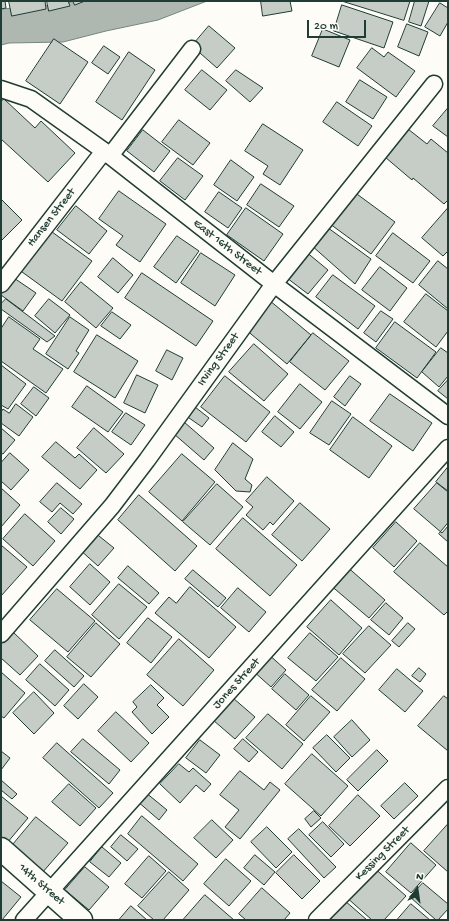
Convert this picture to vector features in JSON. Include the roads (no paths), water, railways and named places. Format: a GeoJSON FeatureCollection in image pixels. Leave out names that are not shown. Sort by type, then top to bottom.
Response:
{"type":"FeatureCollection","features":[{"type":"Feature","properties":{"kind":"main road","name":"14th Street"},"geometry":{"type":"LineString","coordinates":[[1,849],[81,920]]}},
{"type":"Feature","properties":{"kind":"street","name":"Hansen Street"},"geometry":{"type":"LineString","coordinates":[[1,284],[192,49]]}},
{"type":"Feature","properties":{"kind":"street","name":"Irving Street"},"geometry":{"type":"LineString","coordinates":[[1,634],[112,506],[274,284],[434,84]]}},
{"type":"Feature","properties":{"kind":"street","name":"East 16th Street"},"geometry":{"type":"LineString","coordinates":[[1,90],[31,99],[107,154],[274,284],[448,416]]}},
{"type":"Feature","properties":{"kind":"street","name":"Jones Street"},"geometry":{"type":"LineString","coordinates":[[24,920],[448,448]]}},
{"type":"Feature","properties":{"kind":"street","name":"Kessing Street"},"geometry":{"type":"LineString","coordinates":[[317,920],[448,788]]}}]}
